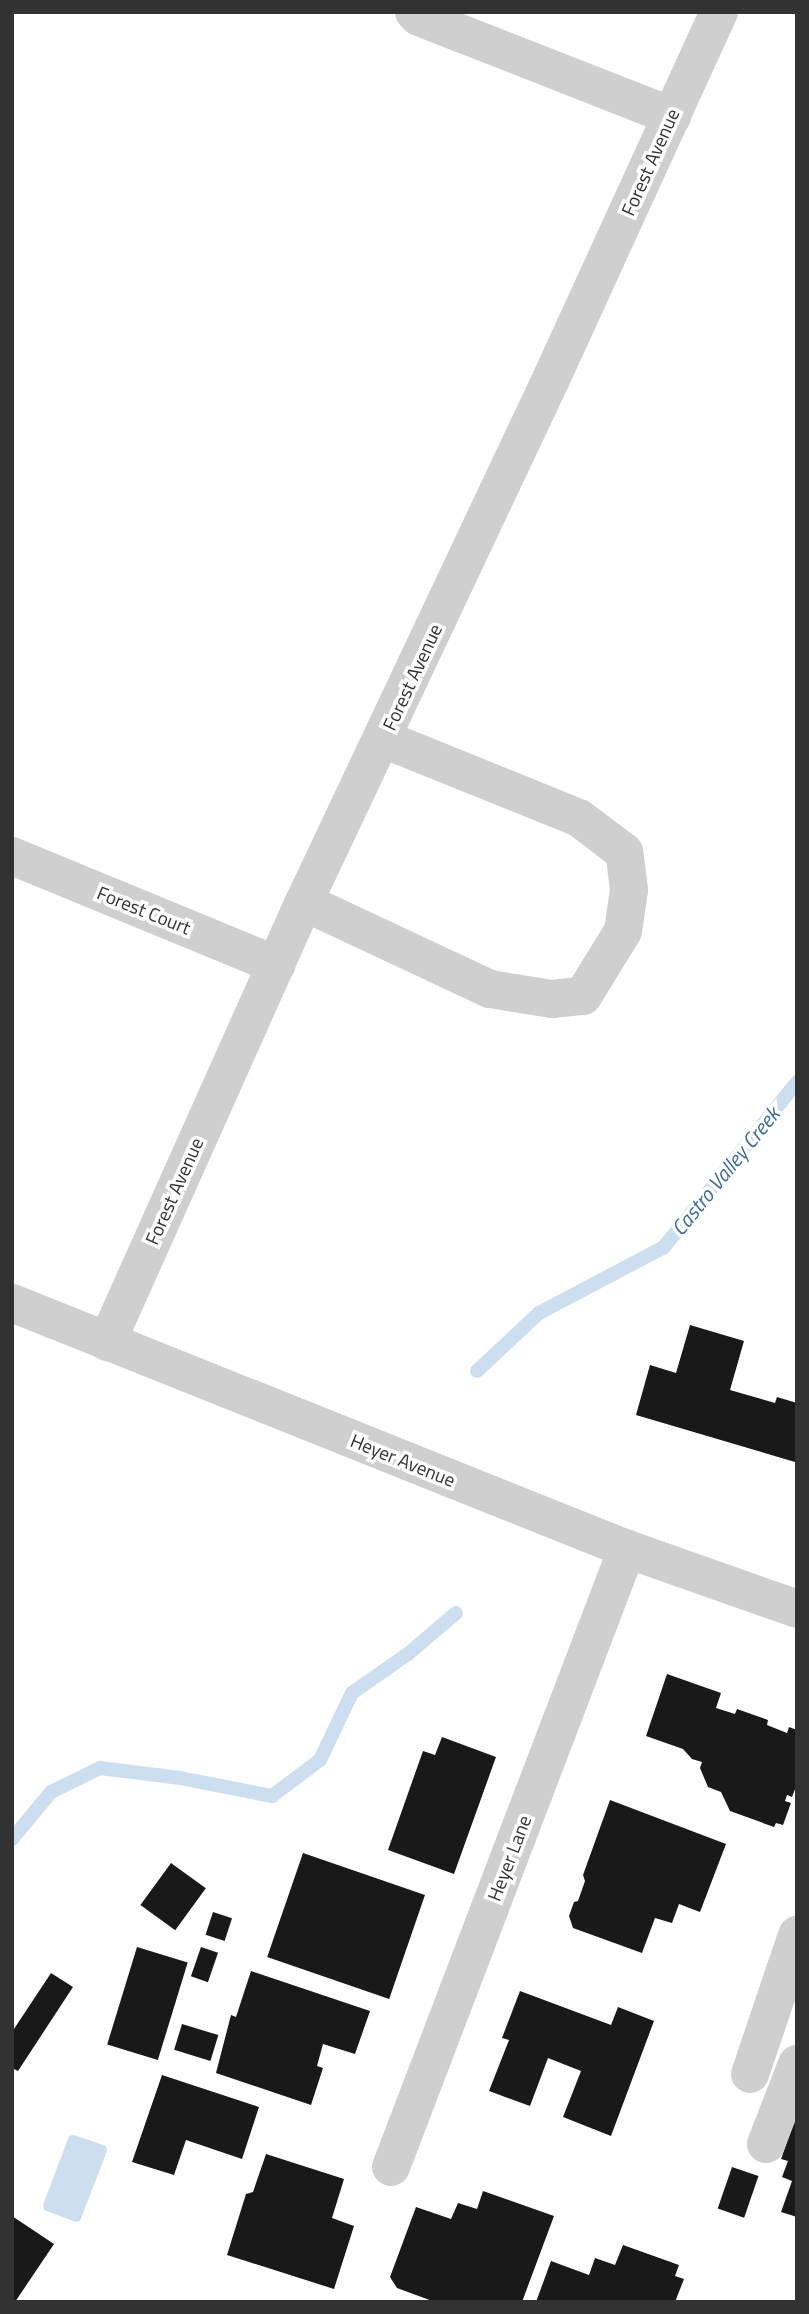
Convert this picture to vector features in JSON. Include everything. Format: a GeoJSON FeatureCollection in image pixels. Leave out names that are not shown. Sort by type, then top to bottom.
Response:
{"type":"FeatureCollection","features":[{"type":"Feature","properties":{"kind":"street"},"geometry":{"type":"LineString","coordinates":[[414,12],[419,17],[672,116]]}},
{"type":"Feature","properties":{"kind":"street","name":"Forest Avenue"},"geometry":{"type":"LineString","coordinates":[[107,1342],[304,902],[383,738],[719,12]]}},
{"type":"Feature","properties":{"kind":"street"},"geometry":{"type":"LineString","coordinates":[[304,902],[490,989],[552,999],[583,996],[623,931],[629,890],[624,852],[579,818],[383,738]]}},
{"type":"Feature","properties":{"kind":"street","name":"Forest Court"},"geometry":{"type":"LineString","coordinates":[[12,856],[276,965]]}},
{"type":"Feature","properties":{"kind":"street","name":"Heyer Avenue"},"geometry":{"type":"LineString","coordinates":[[12,1303],[627,1549],[797,1609]]}},
{"type":"Feature","properties":{"kind":"street","name":"Heyer Lane"},"geometry":{"type":"LineString","coordinates":[[391,2167],[627,1549]]}},
{"type":"Feature","properties":{"kind":"street"},"geometry":{"type":"LineString","coordinates":[[750,2074],[797,1935]]}},
{"type":"Feature","properties":{"kind":"street"},"geometry":{"type":"LineString","coordinates":[[766,2144],[797,2064]]}},
{"type":"Feature","properties":{"kind":"water"},"geometry":{"type":"Polygon","coordinates":[[[74,2135],[106,2146],[107,2151],[80,2221],[76,2222],[44,2210],[43,2205],[69,2136],[74,2135]]]}},
{"type":"Feature","properties":{"kind":"building"},"geometry":{"type":"Polygon","coordinates":[[[690,1325],[744,1341],[730,1390],[775,1403],[777,1397],[797,1403],[795,1462],[636,1415],[650,1365],[676,1373],[690,1325]]]}},
{"type":"Feature","properties":{"kind":"building"},"geometry":{"type":"Polygon","coordinates":[[[667,1674],[721,1693],[716,1708],[735,1714],[737,1709],[768,1720],[767,1725],[787,1733],[789,1727],[797,1730],[797,1784],[792,1797],[787,1795],[785,1801],[791,1803],[783,1825],[776,1823],[774,1827],[730,1811],[721,1792],[708,1787],[700,1768],[702,1762],[692,1759],[683,1749],[646,1736],[667,1674]]]}},
{"type":"Feature","properties":{"kind":"building"},"geometry":{"type":"Polygon","coordinates":[[[442,1737],[496,1757],[454,1874],[388,1850],[423,1751],[435,1755],[442,1737]]]}},
{"type":"Feature","properties":{"kind":"building"},"geometry":{"type":"Polygon","coordinates":[[[610,1800],[726,1844],[700,1912],[679,1904],[672,1923],[655,1918],[642,1953],[573,1928],[569,1916],[574,1902],[578,1901],[585,1881],[583,1875],[610,1800]]]}},
{"type":"Feature","properties":{"kind":"building"},"geometry":{"type":"Polygon","coordinates":[[[303,1853],[425,1895],[389,1999],[267,1957],[303,1853]]]}},
{"type":"Feature","properties":{"kind":"building"},"geometry":{"type":"Polygon","coordinates":[[[171,1863],[206,1888],[175,1930],[140,1905],[171,1863]]]}},
{"type":"Feature","properties":{"kind":"building"},"geometry":{"type":"Polygon","coordinates":[[[213,1912],[232,1918],[225,1941],[206,1935],[213,1912]]]}},
{"type":"Feature","properties":{"kind":"building"},"geometry":{"type":"Polygon","coordinates":[[[137,1947],[188,1962],[158,2060],[107,2045],[137,1947]]]}},
{"type":"Feature","properties":{"kind":"building"},"geometry":{"type":"Polygon","coordinates":[[[201,1947],[218,1953],[208,1982],[191,1976],[201,1947]]]}},
{"type":"Feature","properties":{"kind":"building"},"geometry":{"type":"Polygon","coordinates":[[[251,1971],[370,2011],[355,2054],[323,2044],[317,2066],[323,2068],[311,2105],[216,2073],[231,2015],[236,2017],[251,1971]]]}},
{"type":"Feature","properties":{"kind":"building"},"geometry":{"type":"Polygon","coordinates":[[[51,1973],[73,1987],[18,2071],[12,2068],[12,2032],[51,1973]]]}},
{"type":"Feature","properties":{"kind":"building"},"geometry":{"type":"Polygon","coordinates":[[[520,1991],[611,2025],[618,2007],[654,2021],[611,2136],[563,2117],[581,2071],[548,2058],[530,2106],[489,2091],[509,2040],[502,2038],[520,1991]]]}},
{"type":"Feature","properties":{"kind":"building"},"geometry":{"type":"Polygon","coordinates":[[[182,2024],[218,2035],[210,2061],[174,2050],[182,2024]]]}},
{"type":"Feature","properties":{"kind":"building"},"geometry":{"type":"Polygon","coordinates":[[[162,2075],[259,2107],[242,2159],[186,2140],[174,2175],[132,2162],[162,2075]]]}},
{"type":"Feature","properties":{"kind":"building"},"geometry":{"type":"Polygon","coordinates":[[[796,2117],[797,2217],[781,2212],[792,2181],[782,2177],[788,2161],[781,2159],[796,2117]]]}},
{"type":"Feature","properties":{"kind":"building"},"geometry":{"type":"Polygon","coordinates":[[[266,2154],[344,2179],[332,2218],[354,2226],[334,2289],[227,2255],[246,2194],[253,2192],[266,2154]]]}},
{"type":"Feature","properties":{"kind":"building"},"geometry":{"type":"Polygon","coordinates":[[[732,2167],[758,2176],[744,2218],[718,2209],[732,2167]]]}},
{"type":"Feature","properties":{"kind":"building"},"geometry":{"type":"Polygon","coordinates":[[[483,2191],[554,2216],[522,2302],[435,2302],[397,2288],[390,2277],[416,2207],[451,2219],[458,2203],[477,2209],[483,2191]]]}},
{"type":"Feature","properties":{"kind":"building"},"geometry":{"type":"Polygon","coordinates":[[[12,2216],[54,2244],[15,2302],[12,2302],[12,2216]]]}},
{"type":"Feature","properties":{"kind":"building"},"geometry":{"type":"Polygon","coordinates":[[[623,2245],[679,2265],[675,2276],[684,2279],[675,2302],[536,2302],[551,2261],[589,2275],[595,2258],[615,2265],[623,2245]]]}},
{"type":"Feature","properties":{"kind":"waterway","name":"Castro Valley Creek"},"geometry":{"type":"LineString","coordinates":[[477,1371],[539,1313],[664,1247],[797,1082]]}},
{"type":"Feature","properties":{"kind":"waterway","name":"Castro Valley Creek"},"geometry":{"type":"LineString","coordinates":[[12,1839],[51,1792],[100,1768],[180,1778],[272,1796],[320,1760],[352,1693],[408,1654],[456,1613]]}}]}
